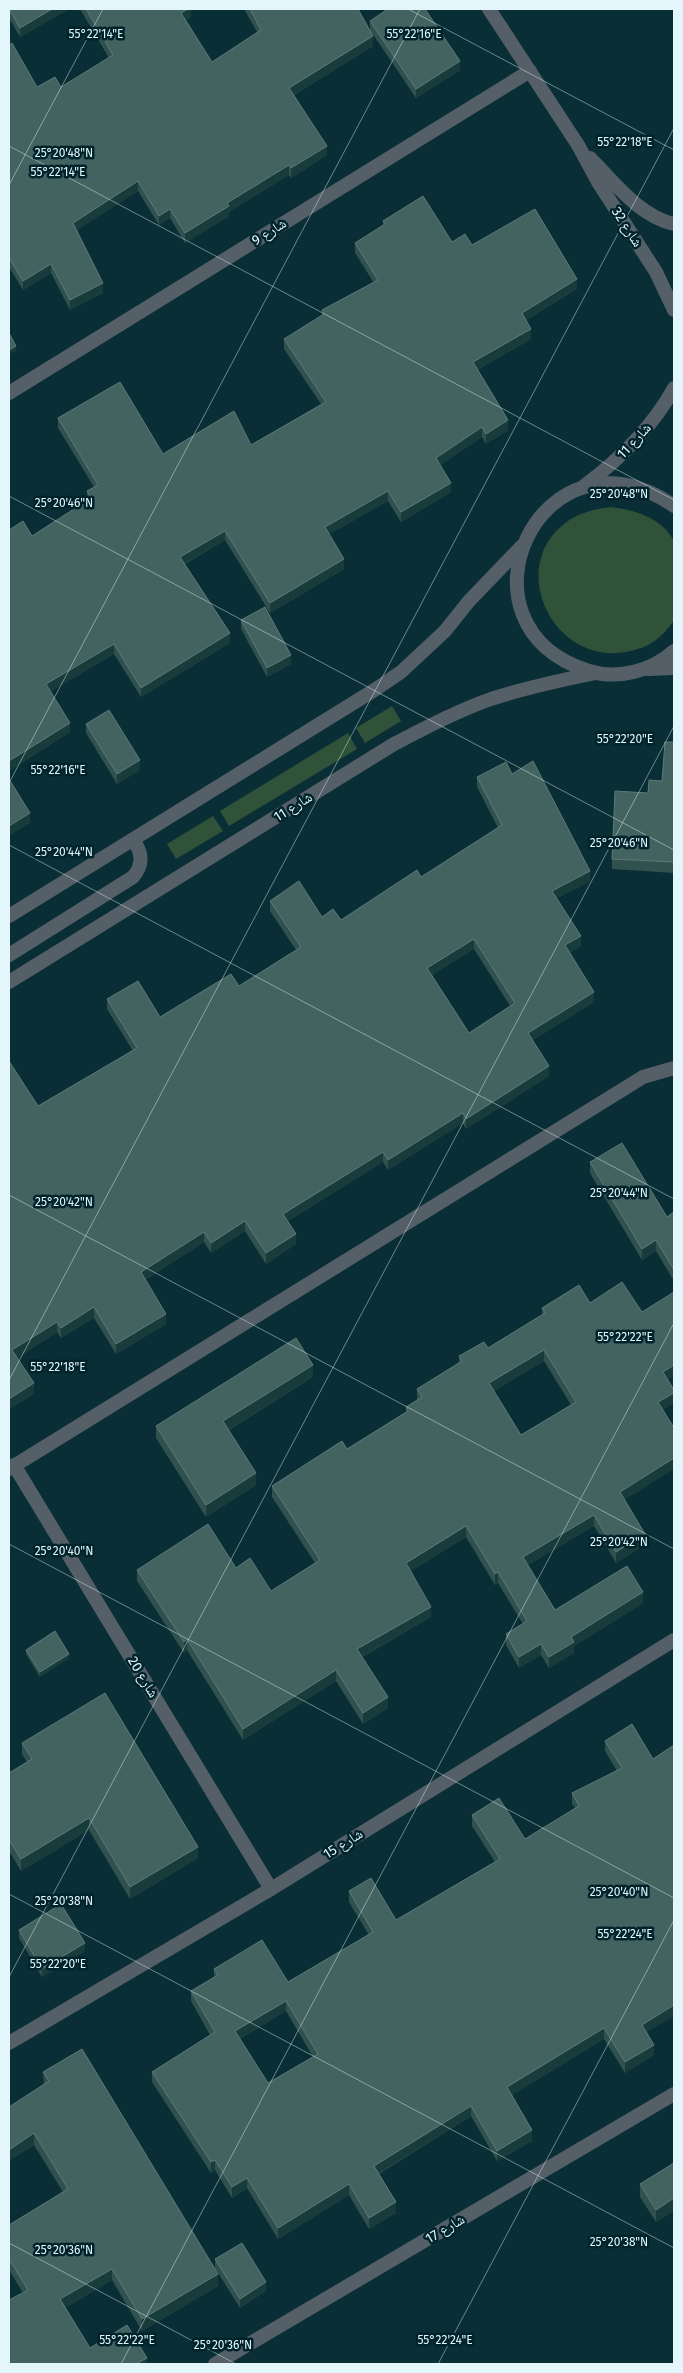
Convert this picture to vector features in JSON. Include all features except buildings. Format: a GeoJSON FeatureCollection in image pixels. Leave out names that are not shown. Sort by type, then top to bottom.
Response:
{"type":"FeatureCollection","features":[{"type":"Feature","properties":{"kind":"street","name":"شارع 32"},"geometry":{"type":"LineString","coordinates":[[489,9],[578,145],[598,182],[656,272],[674,310]]}},
{"type":"Feature","properties":{"kind":"street","name":"شارع 9"},"geometry":{"type":"LineString","coordinates":[[9,393],[530,71]]}},
{"type":"Feature","properties":{"kind":"street","name":"شارع 32"},"geometry":{"type":"LineString","coordinates":[[578,145],[630,199],[650,214],[674,224]]}},
{"type":"Feature","properties":{"kind":"street","name":"شارع 11"},"geometry":{"type":"LineString","coordinates":[[584,486],[631,447],[651,423],[674,388]]}},
{"type":"Feature","properties":{"kind":"street"},"geometry":{"type":"LineString","coordinates":[[674,506],[656,494],[633,485],[609,483],[584,486],[564,496],[546,509],[532,526],[522,546],[517,569],[517,593],[523,616],[536,636],[552,654],[573,666],[596,673],[621,674],[646,669],[674,668]]}},
{"type":"Feature","properties":{"kind":"street"},"geometry":{"type":"LineString","coordinates":[[9,916],[401,672],[445,631],[469,601],[522,546]]}},
{"type":"Feature","properties":{"kind":"street"},"geometry":{"type":"LineString","coordinates":[[646,669],[674,652]]}},
{"type":"Feature","properties":{"kind":"street","name":"شارع 11"},"geometry":{"type":"LineString","coordinates":[[9,982],[394,744],[491,699],[596,673]]}},
{"type":"Feature","properties":{"kind":"street"},"geometry":{"type":"LineString","coordinates":[[9,955],[133,878],[141,863],[138,846],[133,840]]}},
{"type":"Feature","properties":{"kind":"street"},"geometry":{"type":"LineString","coordinates":[[12,1467],[643,1077],[674,1068]]}},
{"type":"Feature","properties":{"kind":"street","name":"شارع 20"},"geometry":{"type":"LineString","coordinates":[[12,1467],[271,1889]]}},
{"type":"Feature","properties":{"kind":"street","name":"شارع 15"},"geometry":{"type":"LineString","coordinates":[[9,2043],[271,1889],[674,1640]]}},
{"type":"Feature","properties":{"kind":"street","name":"شارع 17"},"geometry":{"type":"LineString","coordinates":[[215,2364],[674,2094]]}},
{"type":"Feature","properties":{"kind":"green space"},"geometry":{"type":"Polygon","coordinates":[[[611,507],[647,516],[662,526],[674,541],[673,622],[654,641],[643,647],[626,652],[600,652],[577,643],[559,628],[546,608],[539,585],[540,562],[549,540],[568,521],[578,515],[611,507]]]}},
{"type":"Feature","properties":{"kind":"green space"},"geometry":{"type":"Polygon","coordinates":[[[392,706],[401,721],[365,743],[356,728],[392,706]]]}},
{"type":"Feature","properties":{"kind":"green space"},"geometry":{"type":"Polygon","coordinates":[[[348,733],[357,749],[229,826],[220,811],[348,733]]]}},
{"type":"Feature","properties":{"kind":"green space"},"geometry":{"type":"Polygon","coordinates":[[[213,816],[223,831],[176,859],[167,844],[213,816]]]}}]}
